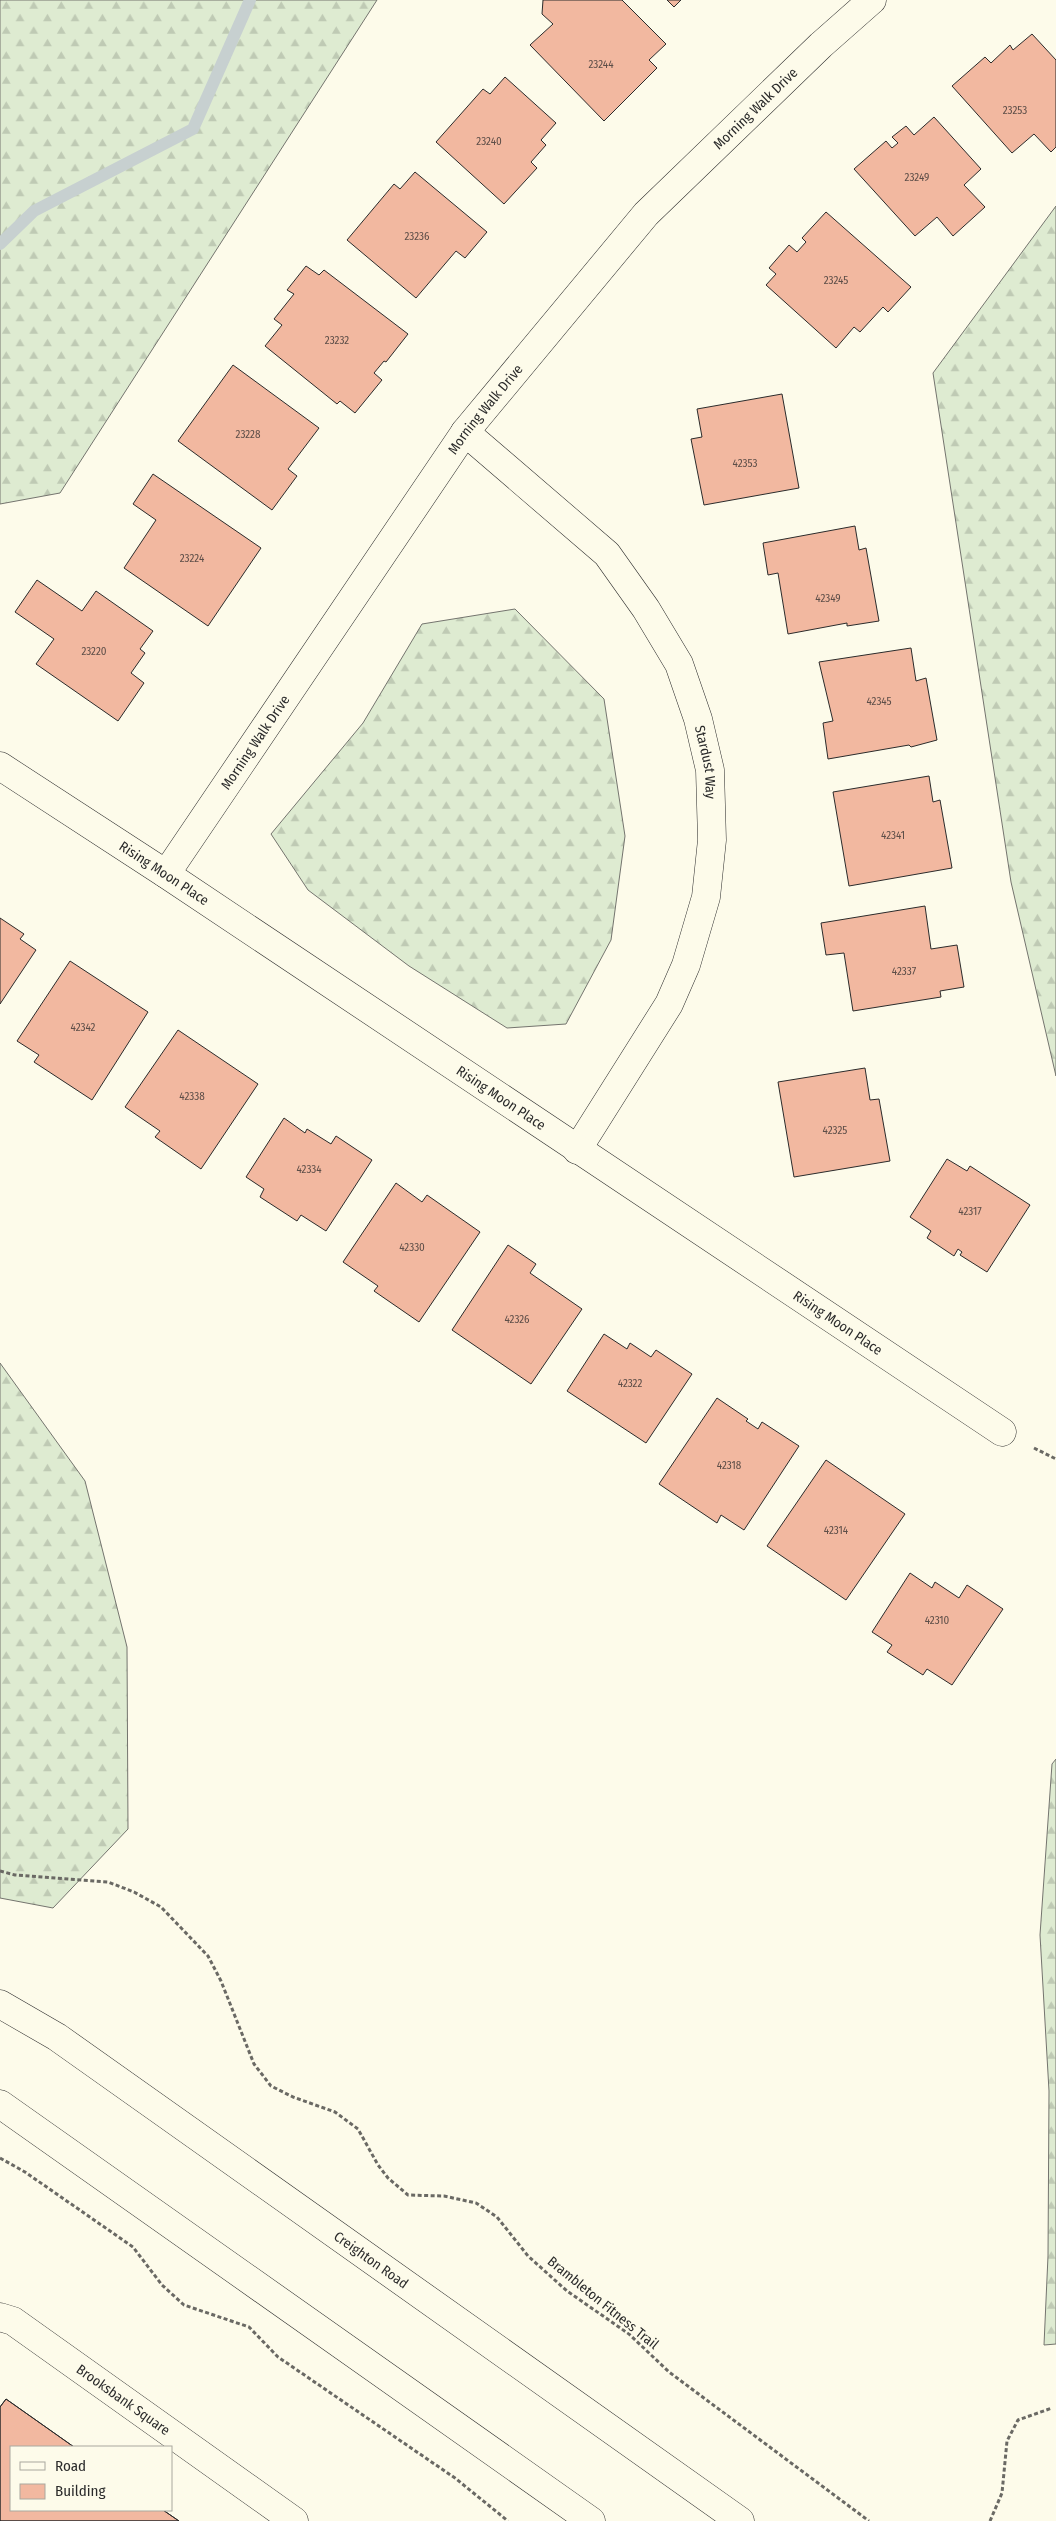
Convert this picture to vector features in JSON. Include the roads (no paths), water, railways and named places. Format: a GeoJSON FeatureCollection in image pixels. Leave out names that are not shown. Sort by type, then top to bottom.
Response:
{"type":"FeatureCollection","features":[{"type":"Feature","properties":{"kind":"street","name":"Morning Walk Drive"},"geometry":{"type":"LineString","coordinates":[[166,874],[465,432],[646,214],[820,45],[872,0]]}},
{"type":"Feature","properties":{"kind":"street","name":"Stardust Way"},"geometry":{"type":"LineString","coordinates":[[465,432],[607,554],[646,609],[679,664],[698,719],[710,770],[712,840],[706,897],[686,965],[669,1004],[577,1150]]}},
{"type":"Feature","properties":{"kind":"street","name":"Rising Moon Place"},"geometry":{"type":"LineString","coordinates":[[0,766],[166,874],[1002,1432]]}},
{"type":"Feature","properties":{"kind":"street","name":"Creighton Road"},"geometry":{"type":"LineString","coordinates":[[0,2004],[57,2037],[740,2521]]}},
{"type":"Feature","properties":{"kind":"street"},"geometry":{"type":"LineString","coordinates":[[0,2104],[591,2521]]}},
{"type":"Feature","properties":{"kind":"street","name":"Brooksbank Square"},"geometry":{"type":"LineString","coordinates":[[0,2317],[13,2321],[294,2521]]}},
{"type":"Feature","properties":{"kind":"waterway"},"geometry":{"type":"LineString","coordinates":[[0,244],[34,211],[193,129],[250,0]]}}]}
